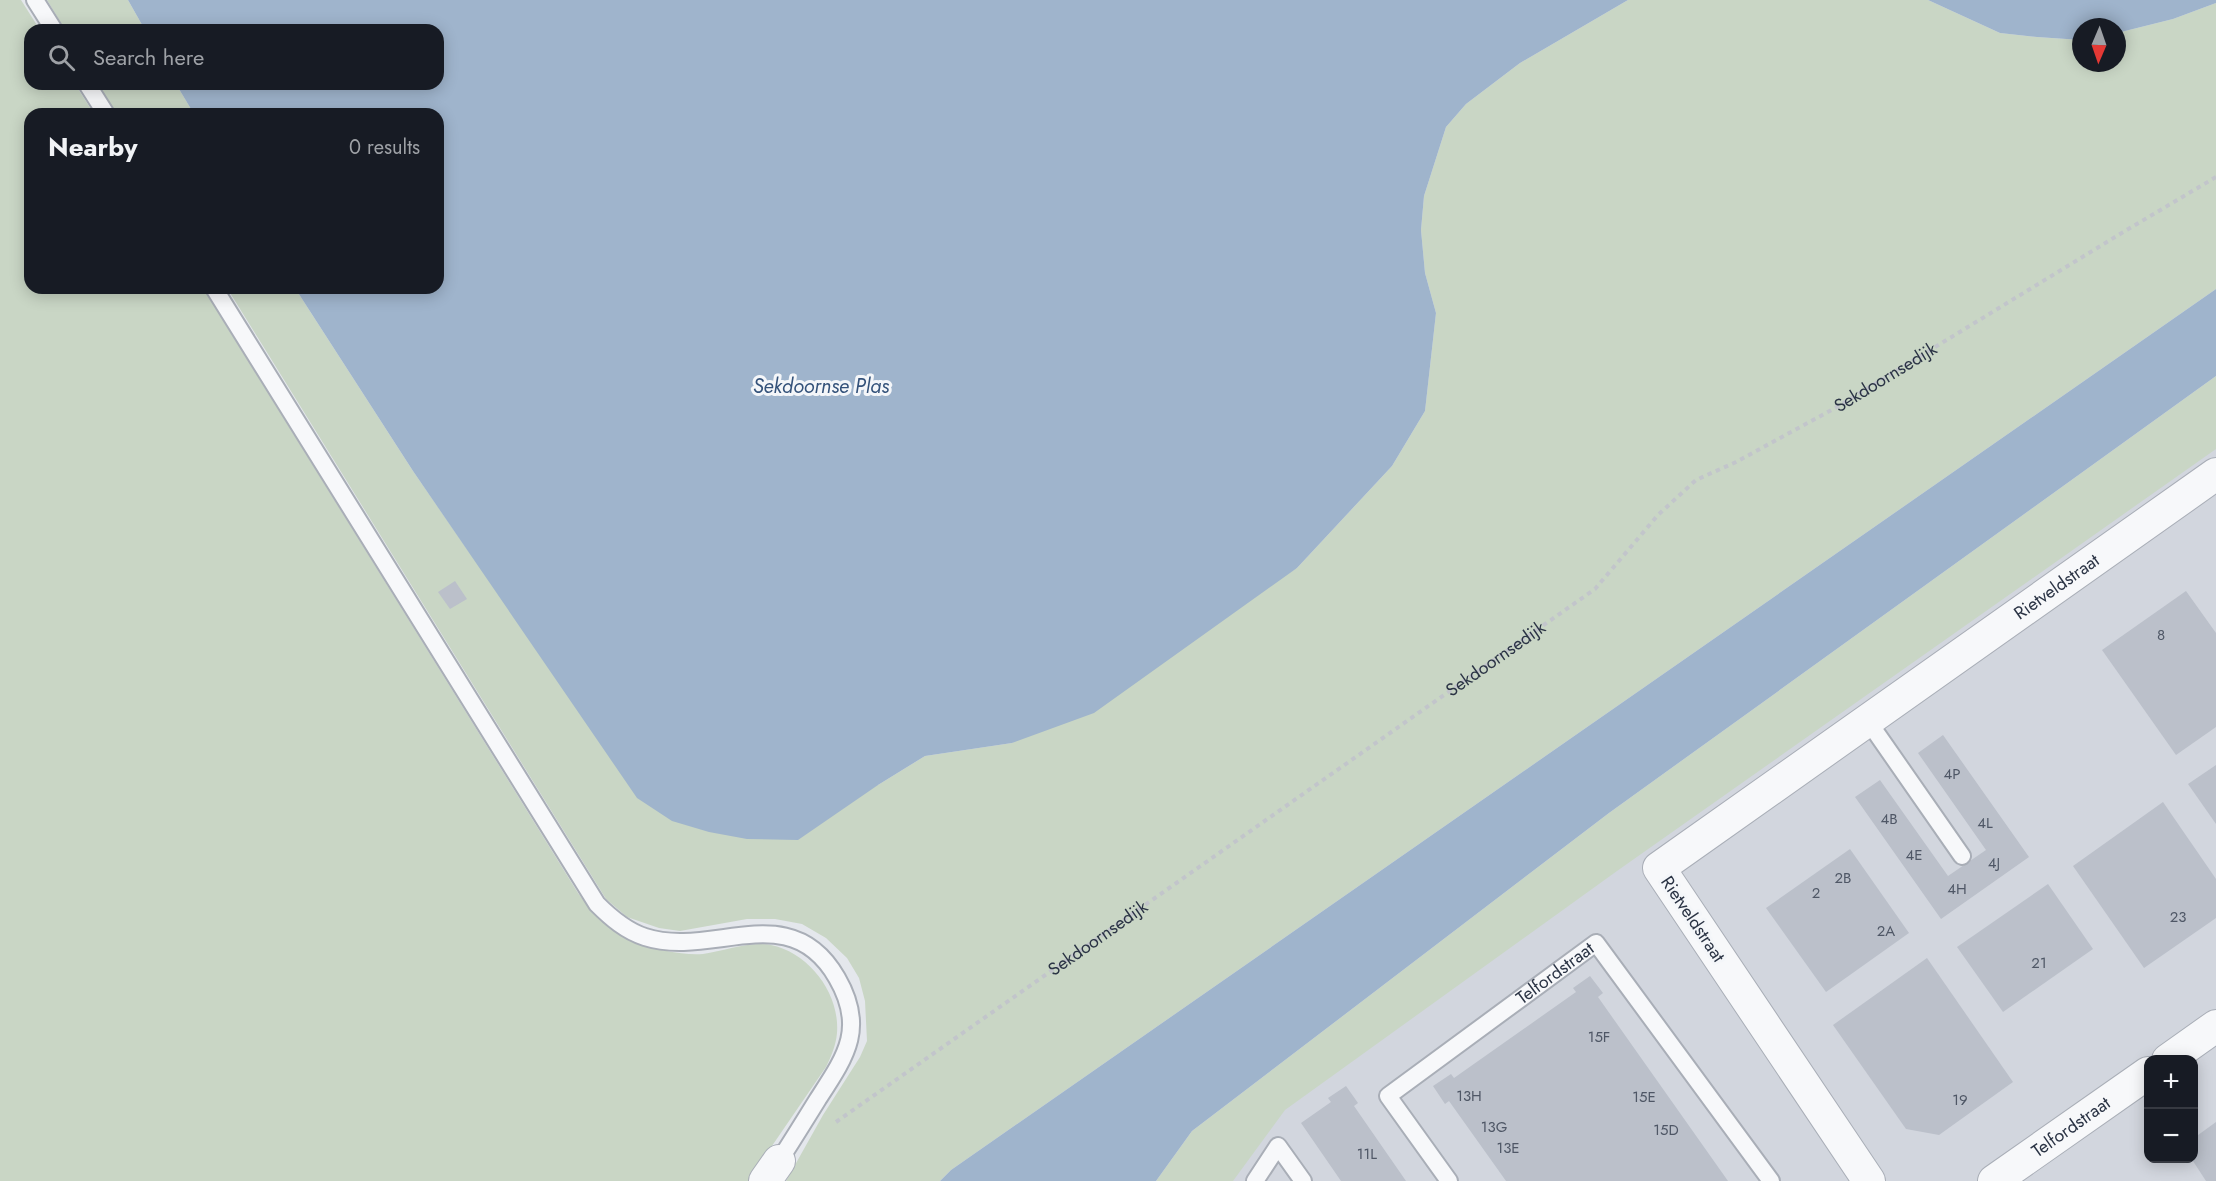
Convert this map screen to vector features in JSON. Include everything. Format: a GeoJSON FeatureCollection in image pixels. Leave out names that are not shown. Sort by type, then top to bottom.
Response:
{"type":"FeatureCollection","features":[{"type":"Feature","properties":{"kind":"street","name":"Rietveldstraat"},"geometry":{"type":"LineString","coordinates":[[1869,1181],[1659,868],[2216,474]]}},
{"type":"Feature","properties":{"kind":"street"},"geometry":{"type":"LineString","coordinates":[[2174,1055],[2216,1026]]}},
{"type":"Feature","properties":{"kind":"street","name":"Telfordstraat"},"geometry":{"type":"LineString","coordinates":[[1994,1181],[2144,1076]]}},
{"type":"Feature","properties":{"kind":"lane"},"geometry":{"type":"LineString","coordinates":[[35,0],[50,24]]}},
{"type":"Feature","properties":{"kind":"lane"},"geometry":{"type":"LineString","coordinates":[[91,90],[102,108]]}},
{"type":"Feature","properties":{"kind":"lane"},"geometry":{"type":"LineString","coordinates":[[218,294],[597,904],[612,919],[646,938],[665,941],[705,941],[762,933],[783,936],[804,944],[820,955],[834,973],[846,993],[851,1012],[851,1031],[846,1053],[772,1171]]}},
{"type":"Feature","properties":{"kind":"lane"},"geometry":{"type":"LineString","coordinates":[[1868,721],[1962,856]]}},
{"type":"Feature","properties":{"kind":"lane","name":"Telfordstraat"},"geometry":{"type":"LineString","coordinates":[[1449,1181],[1388,1096],[1596,943],[1771,1181]]}},
{"type":"Feature","properties":{"kind":"lane"},"geometry":{"type":"LineString","coordinates":[[1256,1181],[1278,1146],[1303,1181]]}},
{"type":"Feature","properties":{"kind":"path","name":"Sekdoornsedijk"},"geometry":{"type":"LineString","coordinates":[[828,1127],[1595,589],[1658,516],[1696,480],[1736,462],[1837,407],[2216,177]]}},
{"type":"Feature","properties":{"kind":"shaded area"},"geometry":{"type":"Polygon","coordinates":[[[2216,428],[2216,1181],[1180,1181],[2216,428]]]}},
{"type":"Feature","properties":{"kind":"green space"},"geometry":{"type":"Polygon","coordinates":[[[0,0],[21,0],[36,24],[24,24],[24,90],[79,90],[90,108],[24,108],[24,294],[207,294],[587,905],[616,932],[638,944],[652,948],[689,954],[703,954],[746,945],[763,944],[785,949],[798,956],[819,977],[833,1004],[837,1018],[837,1033],[826,1067],[748,1181],[0,1181],[0,0]]]}},
{"type":"Feature","properties":{"kind":"green space"},"geometry":{"type":"Polygon","coordinates":[[[47,0],[128,0],[142,24],[61,24],[47,0]]]}},
{"type":"Feature","properties":{"kind":"green space"},"geometry":{"type":"Polygon","coordinates":[[[1628,0],[1928,0],[2000,33],[2072,39],[2072,72],[2126,72],[2126,31],[2173,19],[2216,3],[2216,289],[951,1170],[940,1181],[786,1181],[823,1115],[860,1057],[867,1041],[865,1001],[859,978],[847,958],[826,938],[802,924],[775,919],[747,919],[680,931],[659,928],[627,917],[606,899],[231,294],[299,294],[413,471],[469,552],[878,785],[925,756],[1012,743],[1297,568],[1392,466],[1425,411],[1436,313],[1425,273],[1421,230],[1424,196],[1446,127],[1466,104],[1520,63],[1628,0]]]}},
{"type":"Feature","properties":{"kind":"green space"},"geometry":{"type":"Polygon","coordinates":[[[102,90],[180,90],[190,108],[112,108],[102,90]]]}},
{"type":"Feature","properties":{"kind":"green space"},"geometry":{"type":"Polygon","coordinates":[[[2216,376],[2216,449],[1617,871],[1285,1110],[1233,1181],[1156,1181],[1192,1131],[1609,813],[2216,376]]]}},
{"type":"Feature","properties":{"kind":"water","name":"Sekdoornse Plas"},"geometry":{"type":"Polygon","coordinates":[[[128,0],[1628,0],[1520,63],[1466,104],[1446,127],[1424,196],[1421,230],[1425,273],[1436,313],[1425,411],[1392,466],[1297,568],[1094,713],[1012,743],[925,756],[798,840],[747,839],[709,832],[672,821],[637,798],[413,471],[299,294],[444,294],[444,108],[190,108],[180,90],[444,90],[444,24],[142,24],[128,0]]]}},
{"type":"Feature","properties":{"kind":"water"},"geometry":{"type":"Polygon","coordinates":[[[1928,0],[2216,0],[2216,3],[2173,19],[2126,31],[2126,18],[2072,18],[2072,39],[2000,33],[1928,0]]]}},
{"type":"Feature","properties":{"kind":"water"},"geometry":{"type":"Polygon","coordinates":[[[2216,289],[2216,376],[1609,813],[1192,1131],[1156,1181],[940,1181],[951,1170],[2216,289]]]}},
{"type":"Feature","properties":{"kind":"building"},"geometry":{"type":"Polygon","coordinates":[[[455,581],[467,599],[450,609],[438,592],[455,581]]]}},
{"type":"Feature","properties":{"kind":"building"},"geometry":{"type":"Polygon","coordinates":[[[2186,591],[2216,633],[2216,727],[2176,755],[2102,650],[2186,591]]]}},
{"type":"Feature","properties":{"kind":"building"},"geometry":{"type":"Polygon","coordinates":[[[1943,735],[2029,857],[1941,919],[1855,797],[1880,780],[1948,876],[1986,850],[1918,753],[1943,735]]]}},
{"type":"Feature","properties":{"kind":"building"},"geometry":{"type":"Polygon","coordinates":[[[2216,765],[2216,824],[2188,784],[2216,765]]]}},
{"type":"Feature","properties":{"kind":"building"},"geometry":{"type":"Polygon","coordinates":[[[2163,802],[2216,879],[2216,918],[2144,968],[2073,866],[2163,802]]]}},
{"type":"Feature","properties":{"kind":"building"},"geometry":{"type":"Polygon","coordinates":[[[1850,849],[1909,933],[1826,992],[1766,908],[1850,849]]]}},
{"type":"Feature","properties":{"kind":"building"},"geometry":{"type":"Polygon","coordinates":[[[2048,884],[2093,949],[2003,1012],[1957,947],[2048,884]]]}},
{"type":"Feature","properties":{"kind":"building"},"geometry":{"type":"Polygon","coordinates":[[[1927,958],[2013,1082],[1939,1135],[1906,1129],[1833,1025],[1927,958]]]}},
{"type":"Feature","properties":{"kind":"building"},"geometry":{"type":"Polygon","coordinates":[[[1590,976],[1603,993],[1598,997],[1728,1181],[1506,1181],[1449,1101],[1445,1104],[1433,1086],[1451,1074],[1454,1078],[1576,992],[1573,988],[1590,976]]]}},
{"type":"Feature","properties":{"kind":"building"},"geometry":{"type":"Polygon","coordinates":[[[1346,1086],[1358,1103],[1354,1106],[1406,1181],[1341,1181],[1301,1123],[1331,1102],[1328,1098],[1346,1086]]]}},
{"type":"Feature","properties":{"kind":"building"},"geometry":{"type":"Polygon","coordinates":[[[2216,1122],[2216,1181],[2206,1181],[2194,1163],[2198,1163],[2198,1135],[2216,1122]]]}}]}
